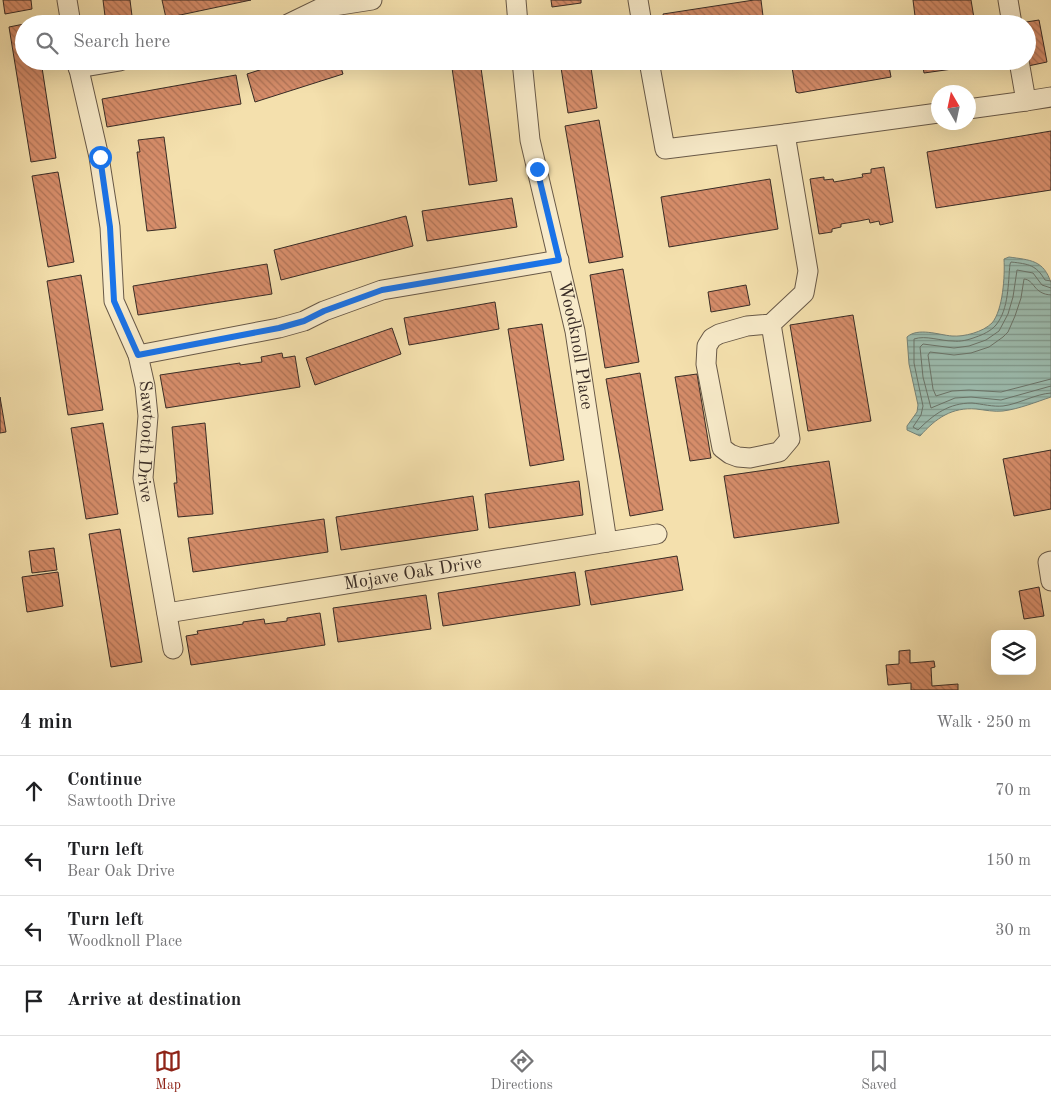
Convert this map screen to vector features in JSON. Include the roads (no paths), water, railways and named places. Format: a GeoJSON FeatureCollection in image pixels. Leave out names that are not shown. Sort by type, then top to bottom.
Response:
{"type":"FeatureCollection","features":[{"type":"Feature","properties":{"kind":"street"},"geometry":{"type":"LineString","coordinates":[[67,0],[70,15]]}},
{"type":"Feature","properties":{"kind":"street"},"geometry":{"type":"LineString","coordinates":[[302,15],[320,4],[372,0]]}},
{"type":"Feature","properties":{"kind":"street"},"geometry":{"type":"LineString","coordinates":[[516,0],[517,15]]}},
{"type":"Feature","properties":{"kind":"street"},"geometry":{"type":"LineString","coordinates":[[638,0],[640,15]]}},
{"type":"Feature","properties":{"kind":"street"},"geometry":{"type":"LineString","coordinates":[[1008,0],[1010,15]]}},
{"type":"Feature","properties":{"kind":"street","name":"Sawtooth Drive"},"geometry":{"type":"LineString","coordinates":[[79,70],[100,157],[108,209],[114,301],[138,355],[145,386],[148,416],[143,478],[174,649]]}},
{"type":"Feature","properties":{"kind":"street","name":"Woodknoll Place"},"geometry":{"type":"LineString","coordinates":[[523,70],[530,140],[575,331],[607,542]]}},
{"type":"Feature","properties":{"kind":"street"},"geometry":{"type":"LineString","coordinates":[[651,70],[665,148],[931,114]]}},
{"type":"Feature","properties":{"kind":"street"},"geometry":{"type":"LineString","coordinates":[[1021,70],[1026,100]]}},
{"type":"Feature","properties":{"kind":"street"},"geometry":{"type":"LineString","coordinates":[[976,108],[1051,97]]}},
{"type":"Feature","properties":{"kind":"street"},"geometry":{"type":"LineString","coordinates":[[771,324],[790,439],[779,452],[750,458],[738,457],[722,448],[706,364],[707,346],[712,338],[719,334],[747,326],[771,324],[804,293],[808,271],[785,134]]}},
{"type":"Feature","properties":{"kind":"street"},"geometry":{"type":"LineString","coordinates":[[138,355],[279,328],[304,321],[324,311],[382,290],[559,260]]}},
{"type":"Feature","properties":{"kind":"street","name":"Mojave Oak Drive"},"geometry":{"type":"LineString","coordinates":[[167,613],[658,534]]}},
{"type":"Feature","properties":{"kind":"street"},"geometry":{"type":"LineString","coordinates":[[1051,561],[1048,562],[1051,581]]}},
{"type":"Feature","properties":{"kind":"water"},"geometry":{"type":"Polygon","coordinates":[[[1009,257],[1030,260],[1040,265],[1048,275],[1051,283],[1051,397],[1003,411],[967,409],[952,412],[938,419],[920,436],[907,430],[907,426],[917,412],[918,405],[909,364],[907,337],[917,332],[962,336],[979,331],[992,323],[1001,302],[1004,283],[1004,259],[1009,257]]]}}]}
